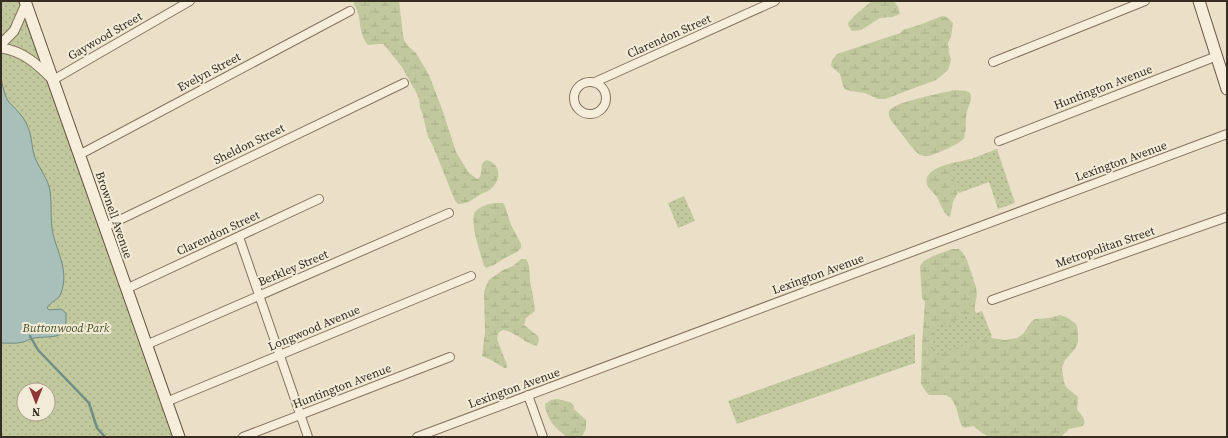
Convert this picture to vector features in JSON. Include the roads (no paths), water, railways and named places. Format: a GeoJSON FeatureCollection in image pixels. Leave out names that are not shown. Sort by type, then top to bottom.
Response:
{"type":"FeatureCollection","features":[{"type":"Feature","properties":{"kind":"main road"},"geometry":{"type":"LineString","coordinates":[[1199,1],[1227,89]]}},
{"type":"Feature","properties":{"kind":"main road","name":"Brownell Avenue"},"geometry":{"type":"LineString","coordinates":[[28,2],[53,80],[178,437]]}},
{"type":"Feature","properties":{"kind":"street","name":"Gaywood Street"},"geometry":{"type":"LineString","coordinates":[[53,80],[190,1]]}},
{"type":"Feature","properties":{"kind":"street","name":"Clarendon Street"},"geometry":{"type":"LineString","coordinates":[[595,82],[604,88],[606,93],[606,104],[599,112],[589,114],[583,113],[575,105],[574,94],[576,89],[584,82],[595,82],[775,1]]}},
{"type":"Feature","properties":{"kind":"street"},"geometry":{"type":"LineString","coordinates":[[993,62],[1144,1]]}},
{"type":"Feature","properties":{"kind":"street"},"geometry":{"type":"LineString","coordinates":[[1,44],[14,31],[28,2]]}},
{"type":"Feature","properties":{"kind":"street","name":"Evelyn Street"},"geometry":{"type":"LineString","coordinates":[[79,155],[350,11]]}},
{"type":"Feature","properties":{"kind":"street"},"geometry":{"type":"LineString","coordinates":[[1,48],[17,52],[30,59],[53,80]]}},
{"type":"Feature","properties":{"kind":"street","name":"Huntington Avenue"},"geometry":{"type":"LineString","coordinates":[[999,141],[1217,56]]}},
{"type":"Feature","properties":{"kind":"street","name":"Sheldon Street"},"geometry":{"type":"LineString","coordinates":[[105,227],[404,83]]}},
{"type":"Feature","properties":{"kind":"street","name":"Lexington Avenue"},"geometry":{"type":"LineString","coordinates":[[417,437],[1227,134]]}},
{"type":"Feature","properties":{"kind":"street","name":"Clarendon Street"},"geometry":{"type":"LineString","coordinates":[[126,289],[319,199]]}},
{"type":"Feature","properties":{"kind":"street","name":"Berkley Street"},"geometry":{"type":"LineString","coordinates":[[146,345],[449,213]]}},
{"type":"Feature","properties":{"kind":"street","name":"Metropolitan Street"},"geometry":{"type":"LineString","coordinates":[[992,300],[1227,217]]}},
{"type":"Feature","properties":{"kind":"street"},"geometry":{"type":"LineString","coordinates":[[239,237],[308,437]]}},
{"type":"Feature","properties":{"kind":"street","name":"Longwood Avenue"},"geometry":{"type":"LineString","coordinates":[[166,402],[471,276]]}},
{"type":"Feature","properties":{"kind":"street","name":"Huntington Avenue"},"geometry":{"type":"LineString","coordinates":[[243,437],[450,357]]}},
{"type":"Feature","properties":{"kind":"street"},"geometry":{"type":"LineString","coordinates":[[528,395],[543,437]]}},
{"type":"Feature","properties":{"kind":"water"},"geometry":{"type":"Polygon","coordinates":[[[1,81],[8,101],[21,115],[27,125],[34,156],[49,187],[51,196],[52,229],[62,263],[64,277],[60,295],[47,308],[49,310],[61,309],[66,313],[66,322],[62,333],[54,336],[34,338],[23,342],[14,343],[1,343],[1,81]]]}},
{"type":"Feature","properties":{"kind":"waterway"},"geometry":{"type":"LineString","coordinates":[[30,336],[38,350],[89,403],[97,428],[105,437]]}},
{"type":"Feature","properties":{"kind":"park label","name":"Buttonwood Park"},"geometry":{"type":"Point","coordinates":[66,328]}}]}
